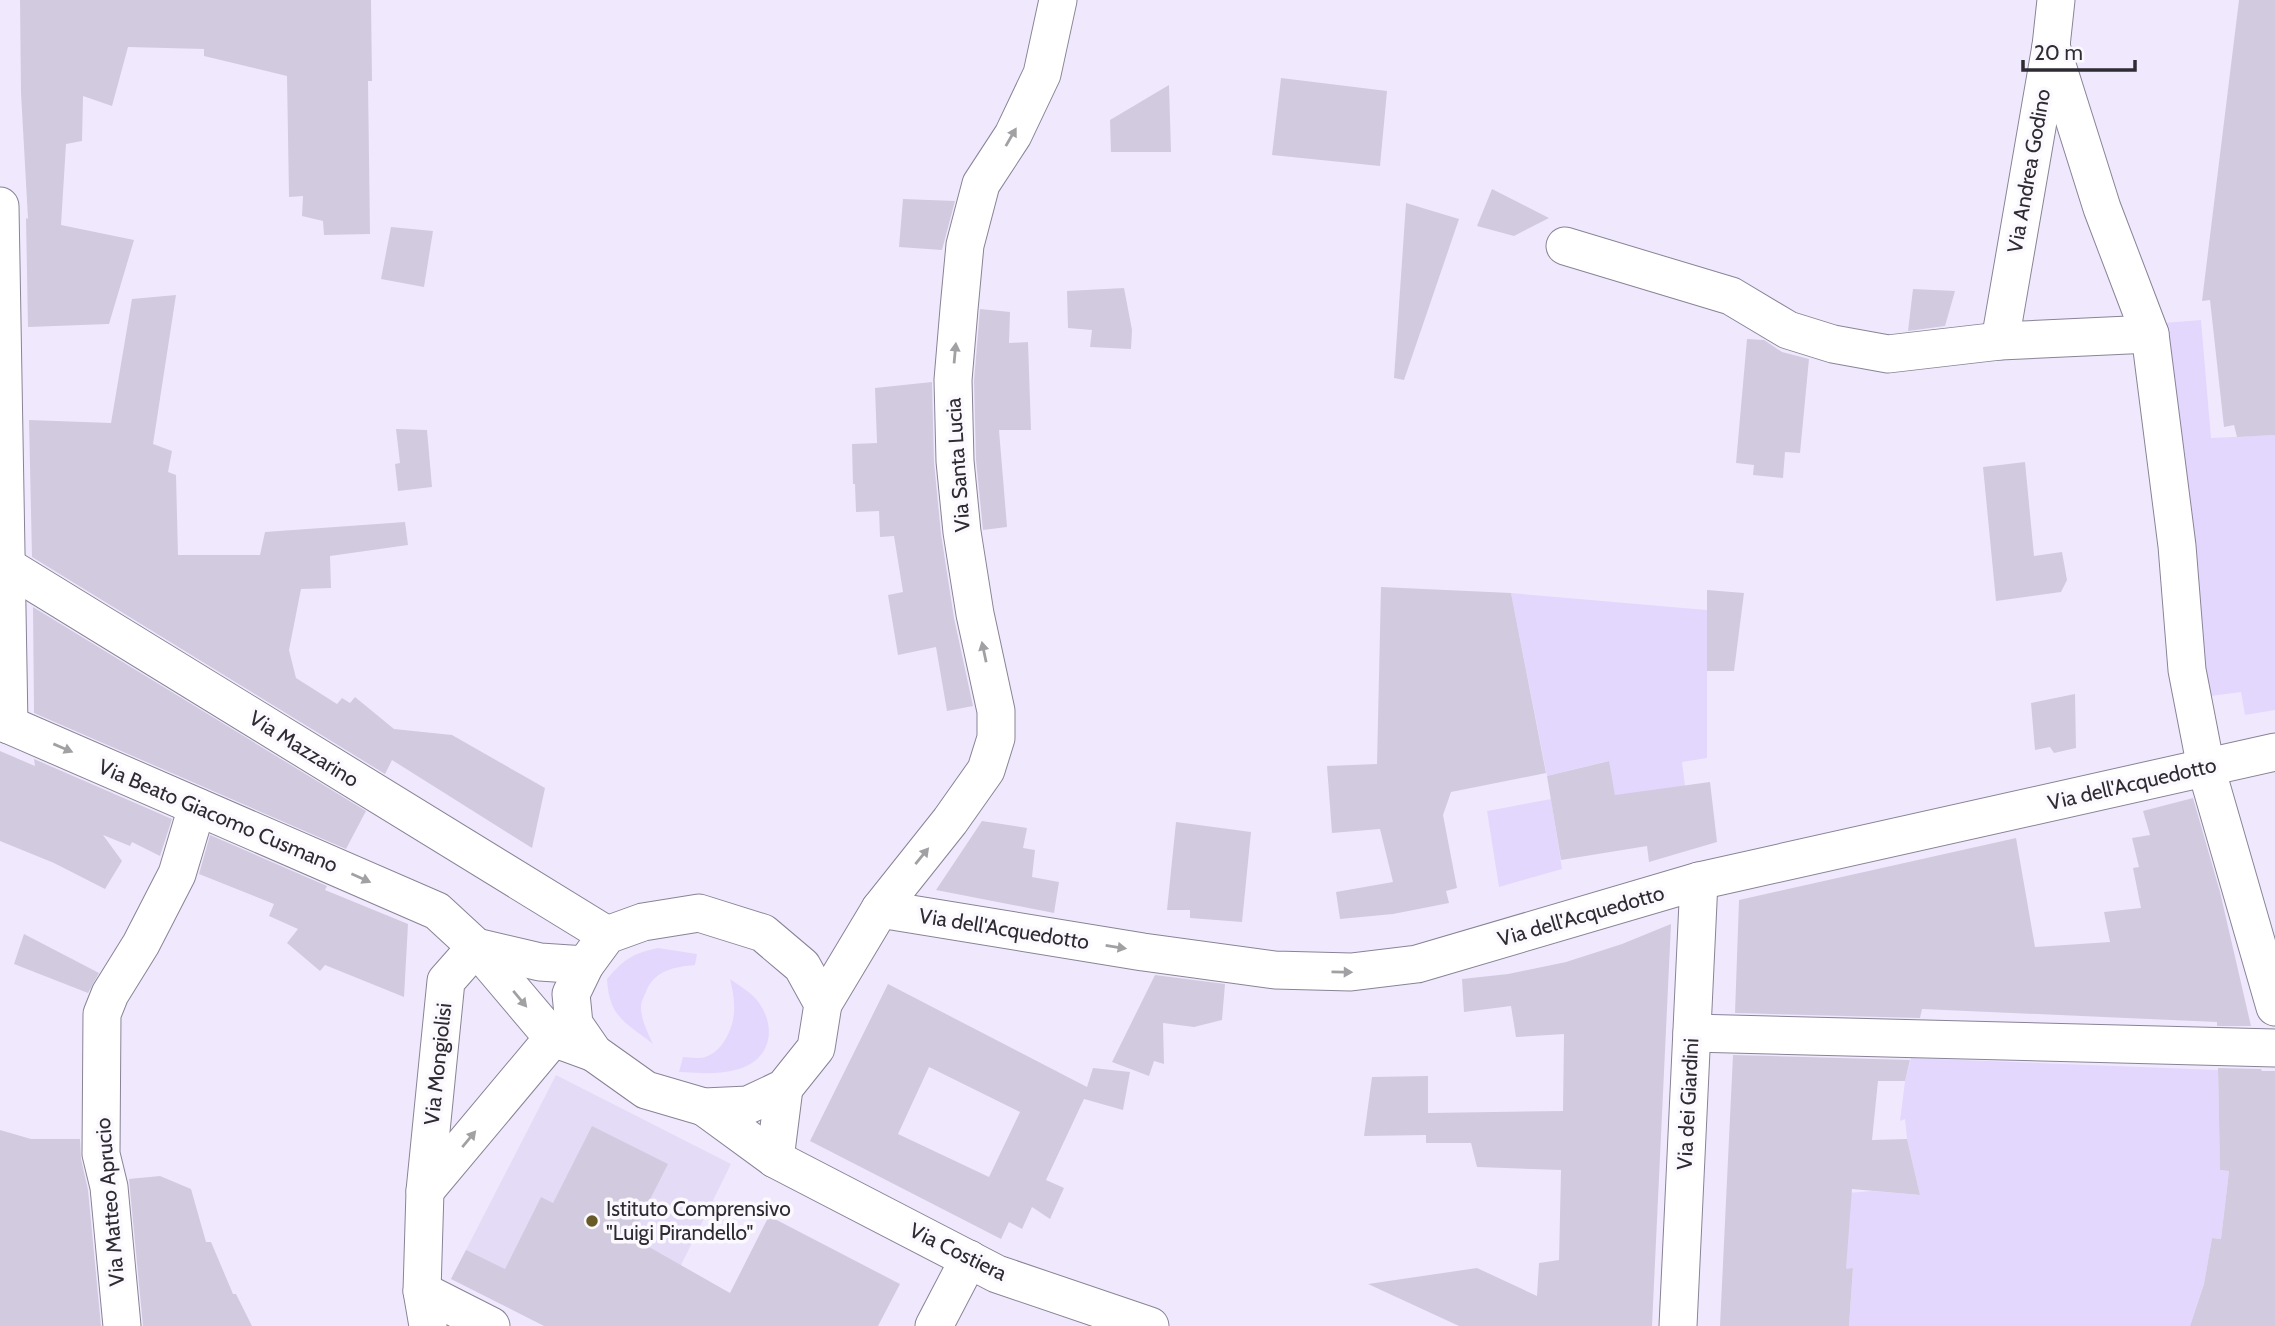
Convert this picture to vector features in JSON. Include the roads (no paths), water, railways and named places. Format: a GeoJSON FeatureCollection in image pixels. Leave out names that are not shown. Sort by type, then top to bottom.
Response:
{"type":"FeatureCollection","features":[{"type":"Feature","properties":{"kind":"street","name":"Via Santa Lucia"},"geometry":{"type":"LineString","coordinates":[[823,1004],[880,909],[950,821],[986,770],[996,738],[996,711],[961,532],[955,461],[953,380],[965,245],[981,184],[1013,135],[1042,74],[1058,0]]}},
{"type":"Feature","properties":{"kind":"street","name":"Via Andrea Godino"},"geometry":{"type":"LineString","coordinates":[[2000,341],[2051,46],[2056,0]]}},
{"type":"Feature","properties":{"kind":"street"},"geometry":{"type":"LineString","coordinates":[[2051,46],[2102,208],[2150,334],[2174,520],[2187,670],[2207,768],[2275,1007]]}},
{"type":"Feature","properties":{"kind":"street"},"geometry":{"type":"LineString","coordinates":[[0,206],[5,723]]}},
{"type":"Feature","properties":{"kind":"street"},"geometry":{"type":"LineString","coordinates":[[1565,246],[1731,296],[1788,330],[1833,344],[1888,354],[2000,341],[2150,334]]}},
{"type":"Feature","properties":{"kind":"street","name":"Via Mazzarino"},"geometry":{"type":"LineString","coordinates":[[3,564],[607,935]]}},
{"type":"Feature","properties":{"kind":"street","name":"Via Beato Giacomo Cusmano"},"geometry":{"type":"LineString","coordinates":[[5,723],[436,911],[476,947],[553,1038]]}},
{"type":"Feature","properties":{"kind":"street","name":"Via dell'Acquedotto"},"geometry":{"type":"LineString","coordinates":[[880,909],[1143,952],[1275,970],[1351,972],[1417,964],[1699,881],[2275,752]]}},
{"type":"Feature","properties":{"kind":"street","name":"Via Matteo Aprucio"},"geometry":{"type":"LineString","coordinates":[[121,1326],[109,1187],[101,1154],[102,1014],[110,994],[141,944],[177,874],[197,807]]}},
{"type":"Feature","properties":{"kind":"street","name":"Via dei Giardini"},"geometry":{"type":"LineString","coordinates":[[1678,1326],[1699,881]]}},
{"type":"Feature","properties":{"kind":"street"},"geometry":{"type":"LineString","coordinates":[[553,1038],[594,1053],[646,1090],[704,1107],[748,1105],[784,1088],[816,1048],[823,1004],[802,966],[763,933],[699,913],[643,922],[607,935],[585,965],[571,994],[574,1024],[594,1053]]}},
{"type":"Feature","properties":{"kind":"street"},"geometry":{"type":"LineString","coordinates":[[476,947],[540,962],[585,965]]}},
{"type":"Feature","properties":{"kind":"street","name":"Via Mongiolisi"},"geometry":{"type":"LineString","coordinates":[[428,1326],[422,1291],[425,1191],[446,981],[476,947]]}},
{"type":"Feature","properties":{"kind":"street"},"geometry":{"type":"LineString","coordinates":[[1692,1032],[2275,1048]]}},
{"type":"Feature","properties":{"kind":"street","name":"Via Mongiolisi"},"geometry":{"type":"LineString","coordinates":[[425,1191],[553,1038]]}},
{"type":"Feature","properties":{"kind":"street"},"geometry":{"type":"LineString","coordinates":[[775,1159],[784,1088]]}},
{"type":"Feature","properties":{"kind":"street","name":"Via Costiera"},"geometry":{"type":"LineString","coordinates":[[704,1107],[775,1159],[997,1274],[1107,1319],[1150,1326]]}},
{"type":"Feature","properties":{"kind":"street"},"geometry":{"type":"LineString","coordinates":[[934,1326],[969,1259]]}},
{"type":"Feature","properties":{"kind":"street"},"geometry":{"type":"LineString","coordinates":[[422,1291],[491,1326]]}},
{"type":"Feature","properties":{"kind":"place","name":"Istituto Comprensivo \"Luigi Pirandello\""},"geometry":{"type":"Point","coordinates":[592,1221]}}]}
